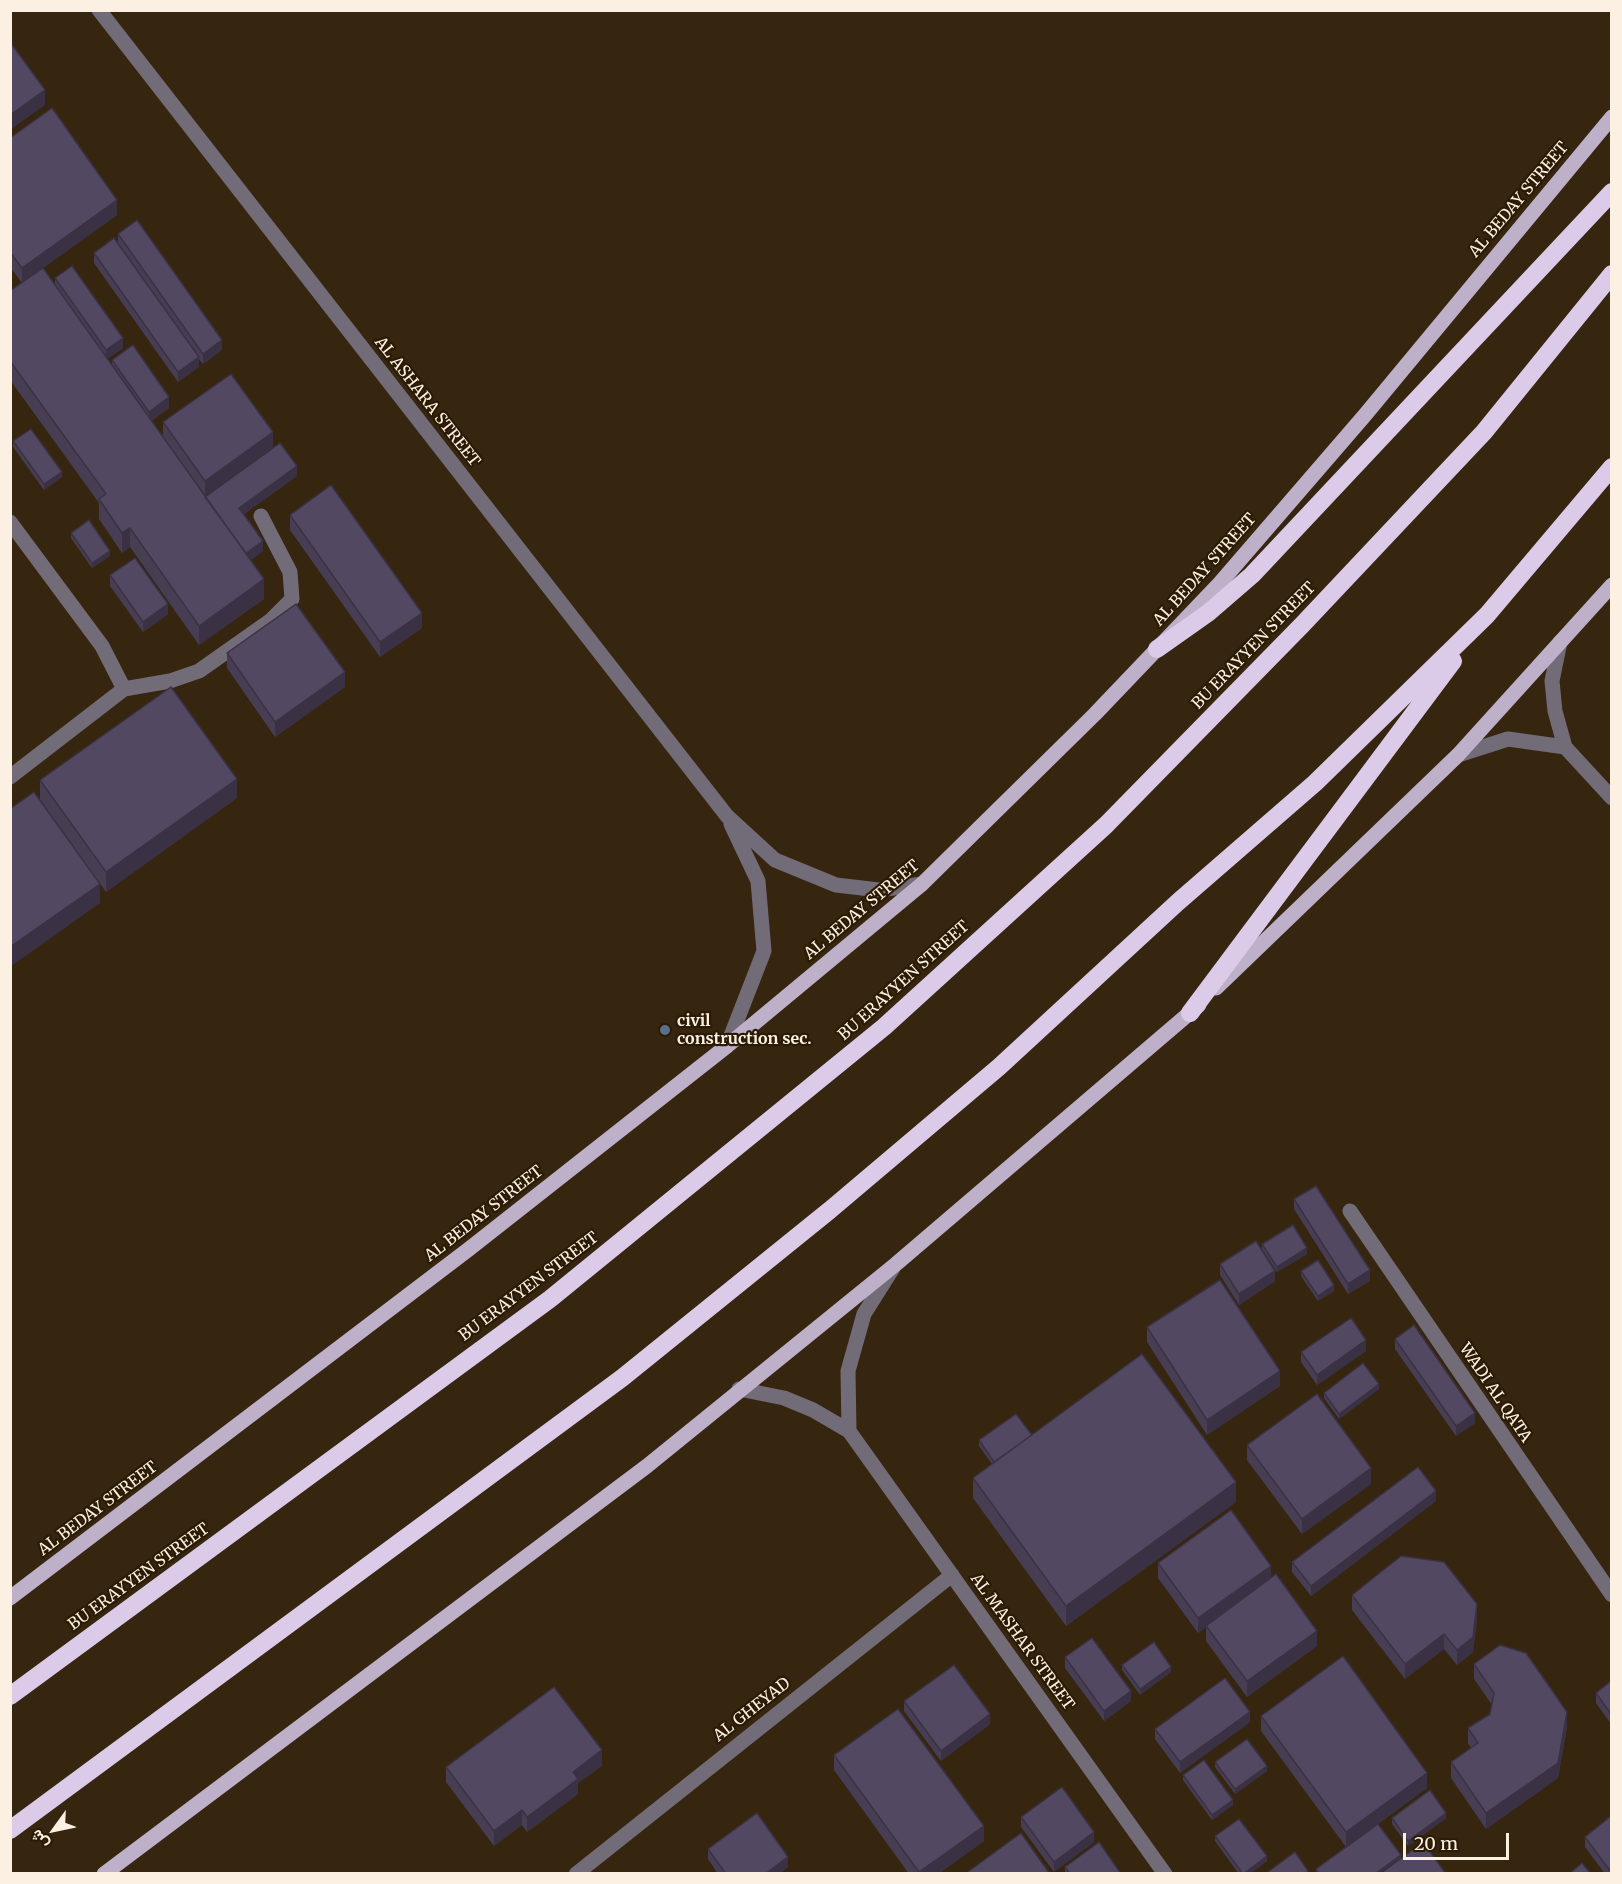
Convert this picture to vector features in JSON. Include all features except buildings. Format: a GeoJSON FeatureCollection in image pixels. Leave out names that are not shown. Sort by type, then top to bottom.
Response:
{"type":"FeatureCollection","features":[{"type":"Feature","properties":{"kind":"highway"},"geometry":{"type":"LineString","coordinates":[[1157,649],[1208,613],[1252,575],[1611,192]]}},
{"type":"Feature","properties":{"kind":"highway","name":"BU ERAYYEN STREET"},"geometry":{"type":"LineString","coordinates":[[10,1696],[550,1299],[884,1027],[1106,825],[1302,625],[1484,432],[1611,274]]}},
{"type":"Feature","properties":{"kind":"highway"},"geometry":{"type":"LineString","coordinates":[[1190,1012],[1487,615],[1611,467]]}},
{"type":"Feature","properties":{"kind":"highway"},"geometry":{"type":"LineString","coordinates":[[10,1830],[622,1378],[830,1210],[999,1067],[1178,902],[1315,783],[1487,615]]}},
{"type":"Feature","properties":{"kind":"main road","name":"AL BEDAY STREET"},"geometry":{"type":"LineString","coordinates":[[10,1598],[470,1250],[727,1046],[922,884],[1220,583],[1365,415],[1611,117]]}},
{"type":"Feature","properties":{"kind":"main road"},"geometry":{"type":"LineString","coordinates":[[104,1874],[647,1466],[739,1389],[896,1264],[1190,1012],[1458,755],[1611,585]]}},
{"type":"Feature","properties":{"kind":"street","name":"AL ASHARA STREET"},"geometry":{"type":"LineString","coordinates":[[99,10],[727,816],[775,860],[836,885],[879,890],[922,884]]}},
{"type":"Feature","properties":{"kind":"street"},"geometry":{"type":"LineString","coordinates":[[10,777],[124,689],[170,681],[199,671],[270,621],[292,599],[290,572],[261,516]]}},
{"type":"Feature","properties":{"kind":"street"},"geometry":{"type":"LineString","coordinates":[[10,522],[102,646],[124,689]]}},
{"type":"Feature","properties":{"kind":"street"},"geometry":{"type":"LineString","coordinates":[[1560,642],[1552,681],[1555,711],[1565,747],[1611,798]]}},
{"type":"Feature","properties":{"kind":"street"},"geometry":{"type":"LineString","coordinates":[[1458,755],[1508,740],[1565,747]]}},
{"type":"Feature","properties":{"kind":"street","name":"AL ASHARA STREET"},"geometry":{"type":"LineString","coordinates":[[727,816],[758,881],[764,951],[727,1046]]}},
{"type":"Feature","properties":{"kind":"street","name":"WADI AL QATA"},"geometry":{"type":"LineString","coordinates":[[1350,1211],[1611,1595]]}},
{"type":"Feature","properties":{"kind":"street"},"geometry":{"type":"LineString","coordinates":[[849,1431],[848,1371],[854,1348],[864,1314],[896,1264]]}},
{"type":"Feature","properties":{"kind":"street","name":"AL MASHAR STREET"},"geometry":{"type":"LineString","coordinates":[[739,1389],[784,1398],[813,1410],[849,1431],[1165,1874]]}},
{"type":"Feature","properties":{"kind":"street","name":"AL GHEYAD"},"geometry":{"type":"LineString","coordinates":[[576,1874],[952,1575]]}},
{"type":"Feature","properties":{"kind":"place","name":"civil construction sec."},"geometry":{"type":"Point","coordinates":[665,1030]}}]}
